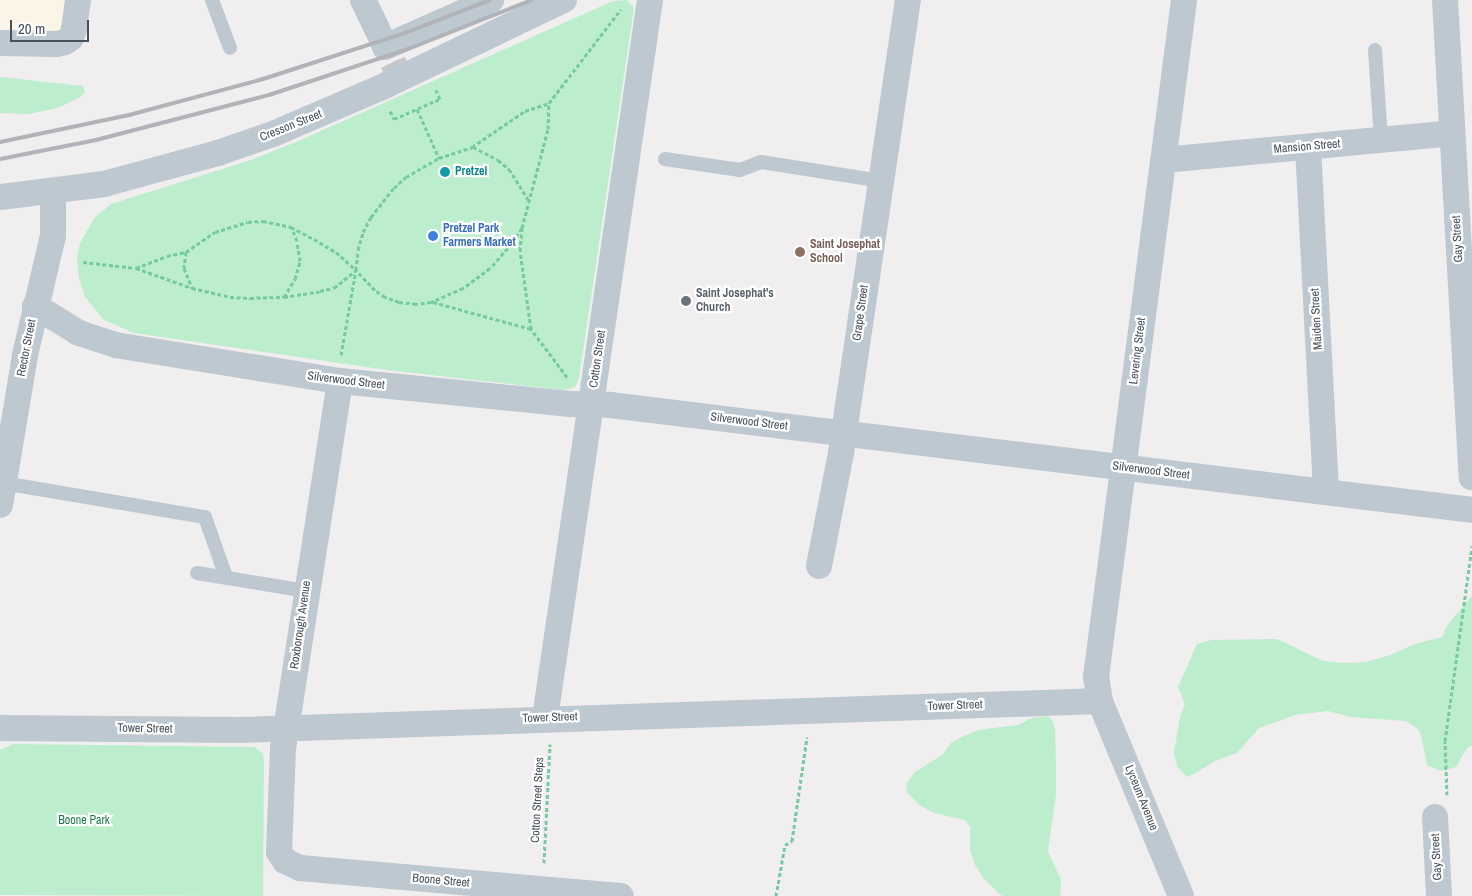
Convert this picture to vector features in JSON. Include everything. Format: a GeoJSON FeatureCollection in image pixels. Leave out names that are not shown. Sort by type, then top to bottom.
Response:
{"type":"FeatureCollection","features":[{"type":"Feature","properties":{"kind":"street"},"geometry":{"type":"LineString","coordinates":[[0,43],[57,44],[70,38],[78,0]]}},
{"type":"Feature","properties":{"kind":"street"},"geometry":{"type":"LineString","coordinates":[[364,0],[390,55]]}},
{"type":"Feature","properties":{"kind":"street","name":"Cresson Street"},"geometry":{"type":"LineString","coordinates":[[0,197],[53,192],[104,184],[218,153],[273,134],[390,55],[491,0]]}},
{"type":"Feature","properties":{"kind":"street","name":"Cresson Street"},"geometry":{"type":"LineString","coordinates":[[390,55],[564,0]]}},
{"type":"Feature","properties":{"kind":"street","name":"Cotton Street"},"geometry":{"type":"LineString","coordinates":[[548,729],[591,404],[650,0]]}},
{"type":"Feature","properties":{"kind":"street","name":"Grape Street"},"geometry":{"type":"LineString","coordinates":[[819,566],[844,434],[908,0]]}},
{"type":"Feature","properties":{"kind":"street","name":"Levering Street"},"geometry":{"type":"LineString","coordinates":[[1100,701],[1096,677],[1184,0]]}},
{"type":"Feature","properties":{"kind":"street","name":"Gay Street"},"geometry":{"type":"LineString","coordinates":[[1445,0],[1472,477]]}},
{"type":"Feature","properties":{"kind":"street","name":"Mansion Street"},"geometry":{"type":"LineString","coordinates":[[1163,160],[1452,133]]}},
{"type":"Feature","properties":{"kind":"street","name":"Maiden Street"},"geometry":{"type":"LineString","coordinates":[[1308,147],[1326,491]]}},
{"type":"Feature","properties":{"kind":"street","name":"Rector Street"},"geometry":{"type":"LineString","coordinates":[[2,494],[35,306],[53,236],[53,192]]}},
{"type":"Feature","properties":{"kind":"street","name":"Silverwood Street"},"geometry":{"type":"LineString","coordinates":[[35,306],[78,333],[115,345],[341,368],[562,403],[610,405],[1472,510]]}},
{"type":"Feature","properties":{"kind":"street","name":"Roxborough Avenue"},"geometry":{"type":"LineString","coordinates":[[292,866],[279,852],[281,766],[341,368]]}},
{"type":"Feature","properties":{"kind":"street","name":"Tower Street"},"geometry":{"type":"LineString","coordinates":[[0,728],[241,730],[286,728],[548,729],[1100,701]]}},
{"type":"Feature","properties":{"kind":"street","name":"Lyceum Avenue"},"geometry":{"type":"LineString","coordinates":[[1100,701],[1181,896]]}},
{"type":"Feature","properties":{"kind":"street","name":"Gay Street"},"geometry":{"type":"LineString","coordinates":[[1435,817],[1439,896]]}},
{"type":"Feature","properties":{"kind":"street","name":"Boone Street"},"geometry":{"type":"LineString","coordinates":[[292,866],[621,896]]}},
{"type":"Feature","properties":{"kind":"lane"},"geometry":{"type":"LineString","coordinates":[[212,0],[230,48]]}},
{"type":"Feature","properties":{"kind":"lane"},"geometry":{"type":"LineString","coordinates":[[1375,50],[1380,140]]}},
{"type":"Feature","properties":{"kind":"lane"},"geometry":{"type":"LineString","coordinates":[[665,159],[740,170],[760,162],[881,181]]}},
{"type":"Feature","properties":{"kind":"lane"},"geometry":{"type":"LineString","coordinates":[[2,494],[205,517],[226,578]]}},
{"type":"Feature","properties":{"kind":"lane"},"geometry":{"type":"LineString","coordinates":[[197,573],[306,591]]}},
{"type":"Feature","properties":{"kind":"path"},"geometry":{"type":"LineString","coordinates":[[341,368],[363,232],[382,202],[406,177],[439,158],[472,147],[525,111],[549,103],[623,6]]}},
{"type":"Feature","properties":{"kind":"path"},"geometry":{"type":"LineString","coordinates":[[392,115],[394,119],[440,99],[438,94]]}},
{"type":"Feature","properties":{"kind":"path"},"geometry":{"type":"LineString","coordinates":[[549,103],[548,129],[528,200],[522,228],[520,251],[531,329],[571,382]]}},
{"type":"Feature","properties":{"kind":"path"},"geometry":{"type":"LineString","coordinates":[[417,109],[439,158]]}},
{"type":"Feature","properties":{"kind":"path"},"geometry":{"type":"LineString","coordinates":[[472,147],[498,160],[509,169],[528,200]]}},
{"type":"Feature","properties":{"kind":"path"},"geometry":{"type":"LineString","coordinates":[[136,268],[167,256],[186,252],[215,232],[233,225],[263,221],[291,227],[336,252],[374,290],[399,302],[416,304],[432,302],[463,288],[490,268],[502,256],[522,228]]}},
{"type":"Feature","properties":{"kind":"path"},"geometry":{"type":"LineString","coordinates":[[284,297],[297,274],[300,261],[297,241],[291,227]]}},
{"type":"Feature","properties":{"kind":"path"},"geometry":{"type":"LineString","coordinates":[[186,252],[184,268],[192,288]]}},
{"type":"Feature","properties":{"kind":"path"},"geometry":{"type":"LineString","coordinates":[[83,262],[136,268],[192,288],[230,297],[284,297],[334,288],[356,270]]}},
{"type":"Feature","properties":{"kind":"path"},"geometry":{"type":"LineString","coordinates":[[432,302],[531,329]]}},
{"type":"Feature","properties":{"kind":"path"},"geometry":{"type":"LineString","coordinates":[[1447,793],[1446,741],[1472,546]]}},
{"type":"Feature","properties":{"kind":"path","name":"Cotton Street Steps"},"geometry":{"type":"LineString","coordinates":[[544,860],[548,729]]}},
{"type":"Feature","properties":{"kind":"path"},"geometry":{"type":"LineString","coordinates":[[776,896],[785,845],[792,841],[794,817],[808,736]]}},
{"type":"Feature","properties":{"kind":"shaded area"},"geometry":{"type":"Polygon","coordinates":[[[0,0],[72,0],[65,36],[0,42],[0,0]]]}},
{"type":"Feature","properties":{"kind":"green space"},"geometry":{"type":"Polygon","coordinates":[[[627,0],[634,8],[579,378],[575,387],[563,390],[387,370],[134,333],[104,320],[85,297],[79,278],[77,258],[80,243],[95,217],[111,204],[251,160],[296,142],[613,1],[627,0]]]}},
{"type":"Feature","properties":{"kind":"green space"},"geometry":{"type":"Polygon","coordinates":[[[0,77],[83,86],[85,92],[79,98],[57,108],[29,114],[0,113],[0,77]]]}},
{"type":"Feature","properties":{"kind":"green space"},"geometry":{"type":"Polygon","coordinates":[[[1472,596],[1472,745],[1467,748],[1456,767],[1441,771],[1427,765],[1421,735],[1418,729],[1406,721],[1350,717],[1328,711],[1295,715],[1259,728],[1237,753],[1215,761],[1187,777],[1177,766],[1174,752],[1180,717],[1185,704],[1178,687],[1197,644],[1211,640],[1277,639],[1323,661],[1344,663],[1366,662],[1390,655],[1415,644],[1442,637],[1448,624],[1472,596]]]}},
{"type":"Feature","properties":{"kind":"green space"},"geometry":{"type":"Polygon","coordinates":[[[1048,716],[1053,722],[1055,730],[1056,794],[1048,851],[1061,880],[1060,896],[1002,896],[984,879],[975,865],[970,850],[970,827],[965,820],[934,813],[919,805],[907,792],[906,784],[915,772],[942,755],[951,743],[964,736],[978,730],[1018,725],[1032,718],[1048,716]]]}},
{"type":"Feature","properties":{"kind":"green space","name":"Boone Park"},"geometry":{"type":"Polygon","coordinates":[[[13,744],[255,747],[263,754],[264,764],[263,896],[0,895],[0,750],[13,744]]]}},
{"type":"Feature","properties":{"kind":"tunnel"},"geometry":{"type":"LineString","coordinates":[[376,27],[396,69]]}},
{"type":"Feature","properties":{"kind":"railway"},"geometry":{"type":"LineString","coordinates":[[0,142],[129,115],[260,80],[405,33],[490,0]]}},
{"type":"Feature","properties":{"kind":"railway"},"geometry":{"type":"LineString","coordinates":[[0,159],[96,140],[269,95],[408,49],[532,0]]}},
{"type":"Feature","properties":{"kind":"place","name":"Pretzel"},"geometry":{"type":"Point","coordinates":[445,172]}},
{"type":"Feature","properties":{"kind":"place","name":"Pretzel Park Farmers Market"},"geometry":{"type":"Point","coordinates":[433,236]}},
{"type":"Feature","properties":{"kind":"place","name":"Saint Josephat School"},"geometry":{"type":"Point","coordinates":[800,252]}},
{"type":"Feature","properties":{"kind":"place","name":"Saint Josephat's Church"},"geometry":{"type":"Point","coordinates":[686,301]}}]}
